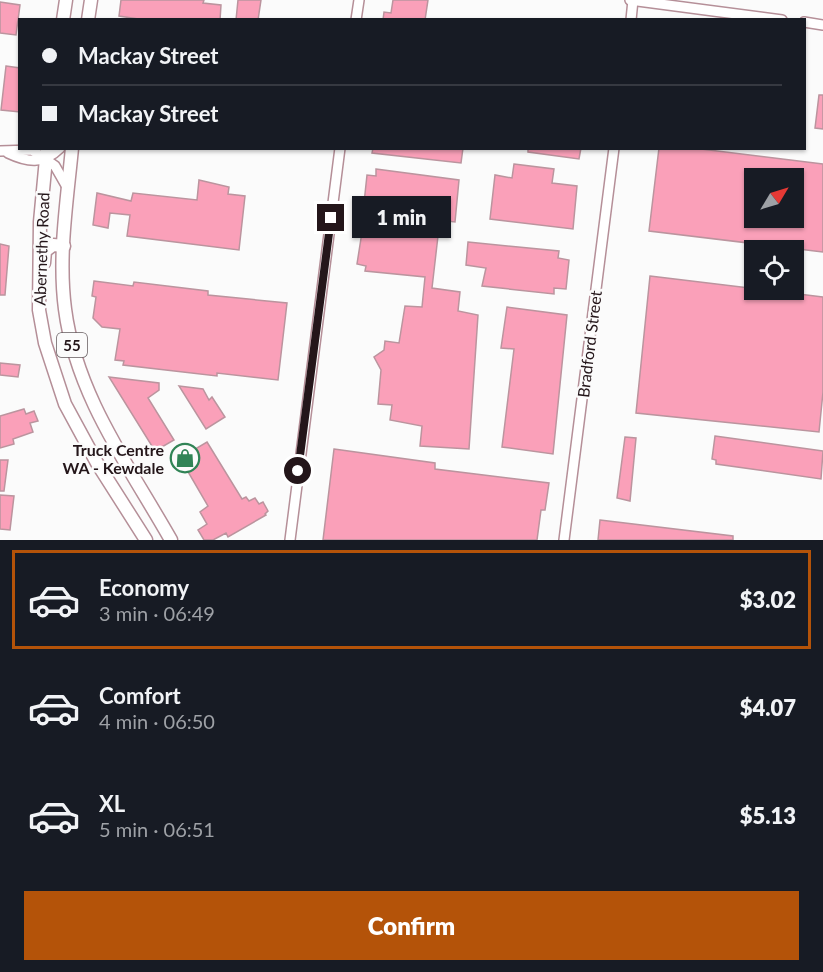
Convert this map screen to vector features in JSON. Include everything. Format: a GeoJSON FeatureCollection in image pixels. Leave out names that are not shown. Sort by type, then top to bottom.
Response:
{"type":"FeatureCollection","features":[{"type":"Feature","properties":{"kind":"main road"},"geometry":{"type":"LineString","coordinates":[[63,18],[66,0]]}},
{"type":"Feature","properties":{"kind":"main road"},"geometry":{"type":"LineString","coordinates":[[88,18],[91,0]]}},
{"type":"Feature","properties":{"kind":"main road","name":"Abernethy Road"},"geometry":{"type":"LineString","coordinates":[[72,150],[64,246],[65,307],[78,365],[102,421],[171,540]]}},
{"type":"Feature","properties":{"kind":"main road","name":"Abernethy Road"},"geometry":{"type":"LineString","coordinates":[[47,153],[40,222],[39,310],[54,374],[65,404],[80,433],[146,540]]}},
{"type":"Feature","properties":{"kind":"main road"},"geometry":{"type":"LineString","coordinates":[[39,276],[44,264],[45,251],[53,245],[64,246]]}},
{"type":"Feature","properties":{"kind":"main road"},"geometry":{"type":"LineString","coordinates":[[161,521],[163,532],[161,540]]}},
{"type":"Feature","properties":{"kind":"street"},"geometry":{"type":"LineString","coordinates":[[356,18],[359,0]]}},
{"type":"Feature","properties":{"kind":"street"},"geometry":{"type":"LineString","coordinates":[[631,18],[632,0],[767,18]]}},
{"type":"Feature","properties":{"kind":"street"},"geometry":{"type":"LineString","coordinates":[[806,22],[823,25]]}},
{"type":"Feature","properties":{"kind":"street"},"geometry":{"type":"LineString","coordinates":[[290,540],[340,150]]}},
{"type":"Feature","properties":{"kind":"street","name":"Bradford Street"},"geometry":{"type":"LineString","coordinates":[[564,540],[614,150]]}},
{"type":"Feature","properties":{"kind":"street"},"geometry":{"type":"LineString","coordinates":[[4,152],[22,160],[34,162],[47,153],[68,189]]}},
{"type":"Feature","properties":{"kind":"building"},"geometry":{"type":"Polygon","coordinates":[[[121,0],[204,0],[203,3],[221,5],[220,18],[119,16],[121,0]]]}},
{"type":"Feature","properties":{"kind":"building"},"geometry":{"type":"Polygon","coordinates":[[[238,0],[261,0],[258,18],[236,18],[238,0]]]}},
{"type":"Feature","properties":{"kind":"building"},"geometry":{"type":"Polygon","coordinates":[[[393,0],[428,0],[425,18],[383,18],[384,12],[391,13],[393,0]]]}},
{"type":"Feature","properties":{"kind":"building"},"geometry":{"type":"Polygon","coordinates":[[[0,2],[20,5],[16,35],[0,33],[0,2]]]}},
{"type":"Feature","properties":{"kind":"building"},"geometry":{"type":"Polygon","coordinates":[[[6,66],[18,68],[18,112],[1,110],[6,66]]]}},
{"type":"Feature","properties":{"kind":"building"},"geometry":{"type":"Polygon","coordinates":[[[819,95],[823,95],[823,129],[815,128],[819,95]]]}},
{"type":"Feature","properties":{"kind":"building"},"geometry":{"type":"Polygon","coordinates":[[[373,150],[463,150],[461,163],[372,153],[373,150]]]}},
{"type":"Feature","properties":{"kind":"building"},"geometry":{"type":"Polygon","coordinates":[[[528,150],[581,150],[579,159],[528,152],[528,150]]]}},
{"type":"Feature","properties":{"kind":"building"},"geometry":{"type":"Polygon","coordinates":[[[659,150],[709,150],[823,164],[823,252],[804,250],[804,240],[744,240],[744,242],[649,231],[659,150]]]}},
{"type":"Feature","properties":{"kind":"building"},"geometry":{"type":"Polygon","coordinates":[[[514,164],[554,169],[552,183],[577,186],[573,229],[490,219],[495,175],[512,178],[514,164]]]}},
{"type":"Feature","properties":{"kind":"building"},"geometry":{"type":"Polygon","coordinates":[[[376,169],[459,180],[455,222],[369,212],[371,204],[364,203],[367,175],[376,176],[376,169]]]}},
{"type":"Feature","properties":{"kind":"building"},"geometry":{"type":"Polygon","coordinates":[[[199,180],[229,187],[228,194],[245,196],[239,250],[127,236],[130,215],[110,213],[108,228],[93,225],[97,193],[131,201],[133,193],[197,200],[199,180]]]}},
{"type":"Feature","properties":{"kind":"building"},"geometry":{"type":"Polygon","coordinates":[[[371,228],[438,236],[432,288],[460,292],[458,311],[478,315],[469,449],[420,446],[422,426],[390,420],[392,405],[378,404],[381,370],[374,357],[384,350],[385,341],[399,343],[405,306],[422,307],[425,277],[365,271],[366,266],[357,264],[362,232],[370,233],[371,228]]]}},
{"type":"Feature","properties":{"kind":"building"},"geometry":{"type":"Polygon","coordinates":[[[468,242],[559,251],[558,258],[569,260],[566,289],[554,288],[554,294],[482,286],[486,268],[466,265],[468,242]]]}},
{"type":"Feature","properties":{"kind":"building"},"geometry":{"type":"Polygon","coordinates":[[[0,244],[9,246],[5,295],[0,295],[0,244]]]}},
{"type":"Feature","properties":{"kind":"building"},"geometry":{"type":"Polygon","coordinates":[[[650,276],[744,287],[744,300],[804,300],[804,295],[823,297],[823,392],[819,432],[636,413],[650,276]]]}},
{"type":"Feature","properties":{"kind":"building"},"geometry":{"type":"Polygon","coordinates":[[[94,281],[133,286],[134,282],[208,291],[208,295],[287,303],[278,380],[217,373],[217,376],[123,365],[124,361],[115,360],[120,329],[102,327],[93,318],[96,297],[92,296],[94,281]]]}},
{"type":"Feature","properties":{"kind":"building"},"geometry":{"type":"Polygon","coordinates":[[[507,307],[567,315],[553,454],[502,447],[514,349],[501,348],[507,307]]]}},
{"type":"Feature","properties":{"kind":"building"},"geometry":{"type":"Polygon","coordinates":[[[0,363],[20,365],[18,377],[0,375],[0,363]]]}},
{"type":"Feature","properties":{"kind":"building"},"geometry":{"type":"Polygon","coordinates":[[[109,377],[159,383],[159,390],[148,398],[174,440],[155,451],[109,377]]]}},
{"type":"Feature","properties":{"kind":"building"},"geometry":{"type":"Polygon","coordinates":[[[179,386],[203,389],[209,400],[212,397],[225,417],[206,429],[179,386]]]}},
{"type":"Feature","properties":{"kind":"building"},"geometry":{"type":"Polygon","coordinates":[[[24,409],[26,414],[34,411],[38,421],[30,423],[33,432],[13,439],[14,444],[0,448],[0,416],[24,409]]]}},
{"type":"Feature","properties":{"kind":"building"},"geometry":{"type":"Polygon","coordinates":[[[715,436],[823,451],[821,479],[716,464],[716,460],[712,459],[715,436]]]}},
{"type":"Feature","properties":{"kind":"building"},"geometry":{"type":"Polygon","coordinates":[[[625,437],[636,438],[630,501],[617,498],[625,437]]]}},
{"type":"Feature","properties":{"kind":"building"},"geometry":{"type":"Polygon","coordinates":[[[207,442],[242,499],[246,497],[249,501],[255,498],[259,504],[263,502],[268,511],[266,515],[228,537],[226,533],[213,540],[204,540],[198,530],[207,524],[200,512],[208,506],[180,458],[207,442]]]}},
{"type":"Feature","properties":{"kind":"building"},"geometry":{"type":"Polygon","coordinates":[[[334,449],[435,463],[435,469],[549,483],[545,510],[541,510],[537,540],[323,540],[334,449]]]}},
{"type":"Feature","properties":{"kind":"building"},"geometry":{"type":"Polygon","coordinates":[[[0,460],[8,460],[4,491],[0,491],[0,460]]]}},
{"type":"Feature","properties":{"kind":"building"},"geometry":{"type":"Polygon","coordinates":[[[0,495],[14,496],[10,530],[0,529],[0,495]]]}},
{"type":"Feature","properties":{"kind":"building"},"geometry":{"type":"Polygon","coordinates":[[[600,520],[733,536],[733,540],[598,540],[600,520]]]}},
{"type":"Feature","properties":{"kind":"place","name":"Truck Centre WA - Kewdale"},"geometry":{"type":"Point","coordinates":[185,458]}},
{"type":"Feature","properties":{"kind":"route"},"geometry":{"type":"LineString","coordinates":[[298,471],[331,218]]}}]}
